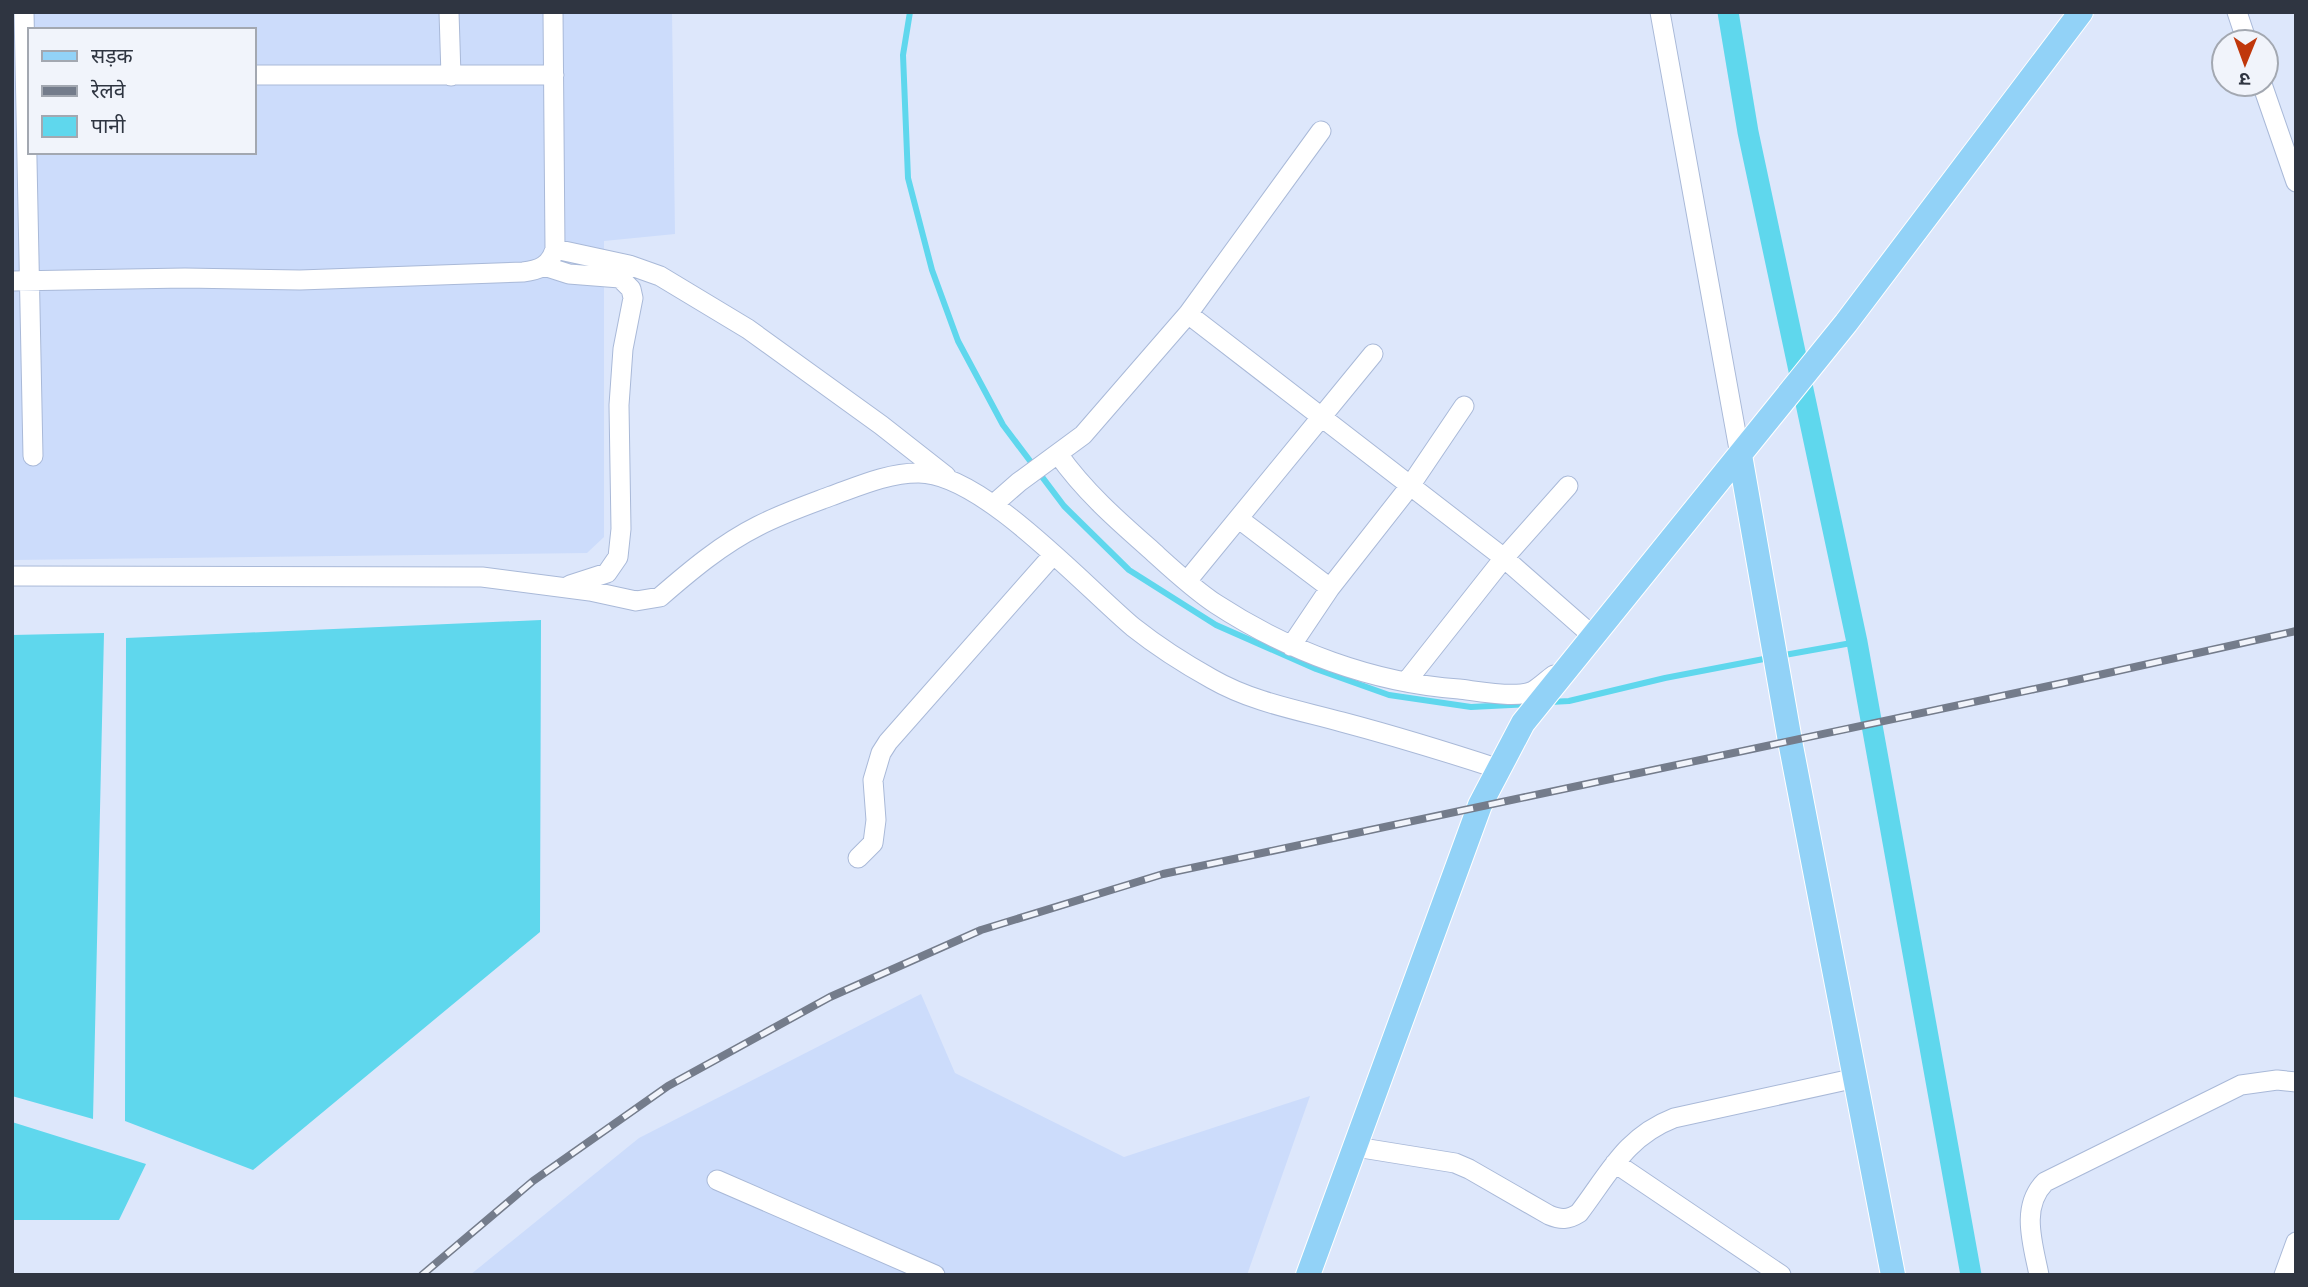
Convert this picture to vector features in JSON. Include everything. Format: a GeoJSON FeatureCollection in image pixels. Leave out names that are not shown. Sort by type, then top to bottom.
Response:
{"type":"FeatureCollection","features":[{"type":"Feature","properties":{"kind":"main road"},"geometry":{"type":"LineString","coordinates":[[1308,1275],[1480,805],[1523,723],[1846,323],[2081,12]]}},
{"type":"Feature","properties":{"kind":"main road"},"geometry":{"type":"LineString","coordinates":[[1740,455],[1782,696],[1894,1275]]}},
{"type":"Feature","properties":{"kind":"street"},"geometry":{"type":"LineString","coordinates":[[24,12],[27,77],[21,281],[33,456]]}},
{"type":"Feature","properties":{"kind":"street"},"geometry":{"type":"LineString","coordinates":[[449,12],[450,76]]}},
{"type":"Feature","properties":{"kind":"street"},"geometry":{"type":"LineString","coordinates":[[544,267],[555,250],[553,12]]}},
{"type":"Feature","properties":{"kind":"street"},"geometry":{"type":"LineString","coordinates":[[1660,12],[1740,455]]}},
{"type":"Feature","properties":{"kind":"street"},"geometry":{"type":"LineString","coordinates":[[256,75],[554,75]]}},
{"type":"Feature","properties":{"kind":"street"},"geometry":{"type":"LineString","coordinates":[[2267,98],[2296,182]]}},
{"type":"Feature","properties":{"kind":"street"},"geometry":{"type":"LineString","coordinates":[[994,504],[1083,435],[1188,314],[1321,131]]}},
{"type":"Feature","properties":{"kind":"street"},"geometry":{"type":"LineString","coordinates":[[555,250],[629,265],[660,276],[748,329],[881,425],[947,477],[994,504],[1135,628],[1213,680],[1249,697],[1414,741],[1499,769]]}},
{"type":"Feature","properties":{"kind":"street"},"geometry":{"type":"LineString","coordinates":[[21,281],[314,279],[523,272],[544,267],[569,274],[620,278],[627,282],[633,298],[624,349],[619,405],[621,529],[618,558],[607,573],[563,587]]}},
{"type":"Feature","properties":{"kind":"street"},"geometry":{"type":"LineString","coordinates":[[1188,314],[1504,558],[1594,637]]}},
{"type":"Feature","properties":{"kind":"street"},"geometry":{"type":"LineString","coordinates":[[1187,581],[1373,354]]}},
{"type":"Feature","properties":{"kind":"street"},"geometry":{"type":"LineString","coordinates":[[1291,646],[1330,588],[1410,486],[1464,406]]}},
{"type":"Feature","properties":{"kind":"street"},"geometry":{"type":"LineString","coordinates":[[1052,459],[1187,581],[1224,609],[1291,646],[1339,665],[1406,682],[1448,689],[1521,694],[1535,690],[1569,664]]}},
{"type":"Feature","properties":{"kind":"street"},"geometry":{"type":"LineString","coordinates":[[12,576],[482,577],[563,587],[636,601],[649,600],[660,597],[723,546],[758,526],[797,509],[893,475],[919,473],[947,477]]}},
{"type":"Feature","properties":{"kind":"street"},"geometry":{"type":"LineString","coordinates":[[1406,682],[1504,558],[1568,486]]}},
{"type":"Feature","properties":{"kind":"street"},"geometry":{"type":"LineString","coordinates":[[1238,519],[1330,588]]}},
{"type":"Feature","properties":{"kind":"street"},"geometry":{"type":"LineString","coordinates":[[858,858],[873,843],[876,820],[873,780],[881,753],[888,742],[1053,555]]}},
{"type":"Feature","properties":{"kind":"street"},"geometry":{"type":"LineString","coordinates":[[1356,1147],[1455,1163],[1561,1220],[1579,1213],[1630,1144],[1641,1135],[1674,1118],[1856,1078]]}},
{"type":"Feature","properties":{"kind":"street"},"geometry":{"type":"LineString","coordinates":[[2039,1275],[2030,1219],[2031,1203],[2045,1182],[2241,1085],[2277,1080],[2296,1082]]}},
{"type":"Feature","properties":{"kind":"street"},"geometry":{"type":"LineString","coordinates":[[1615,1163],[1781,1275]]}},
{"type":"Feature","properties":{"kind":"street"},"geometry":{"type":"LineString","coordinates":[[717,1181],[936,1275]]}},
{"type":"Feature","properties":{"kind":"street"},"geometry":{"type":"LineString","coordinates":[[2284,1275],[2296,1242]]}},
{"type":"Feature","properties":{"kind":"shaded area"},"geometry":{"type":"Polygon","coordinates":[[[12,12],[672,12],[675,234],[604,241],[604,537],[587,553],[12,560],[12,12]]]}},
{"type":"Feature","properties":{"kind":"shaded area"},"geometry":{"type":"Polygon","coordinates":[[[921,994],[955,1073],[1124,1157],[1310,1096],[1247,1275],[470,1275],[639,1138],[921,994]]]}},
{"type":"Feature","properties":{"kind":"water"},"geometry":{"type":"Polygon","coordinates":[[[541,620],[540,932],[253,1170],[125,1121],[126,638],[541,620]]]}},
{"type":"Feature","properties":{"kind":"water"},"geometry":{"type":"Polygon","coordinates":[[[104,633],[93,1119],[12,1096],[12,635],[104,633]]]}},
{"type":"Feature","properties":{"kind":"water"},"geometry":{"type":"Polygon","coordinates":[[[12,1122],[146,1164],[119,1220],[12,1220],[12,1122]]]}},
{"type":"Feature","properties":{"kind":"waterway"},"geometry":{"type":"LineString","coordinates":[[910,12],[903,55],[908,178],[932,270],[958,341],[1003,425],[1064,506],[1129,570],[1216,625],[1316,669],[1389,695],[1471,707],[1529,704]]}},
{"type":"Feature","properties":{"kind":"waterway"},"geometry":{"type":"LineString","coordinates":[[1728,12],[1748,132],[1857,642],[1971,1275]]}},
{"type":"Feature","properties":{"kind":"waterway"},"geometry":{"type":"LineString","coordinates":[[1779,656],[1857,642]]}},
{"type":"Feature","properties":{"kind":"waterway"},"geometry":{"type":"LineString","coordinates":[[1550,702],[1569,701],[1665,678],[1769,658]]}},
{"type":"Feature","properties":{"kind":"railway"},"geometry":{"type":"LineString","coordinates":[[422,1275],[533,1181],[668,1086],[830,997],[981,930],[1163,874],[2296,631]]}}]}
